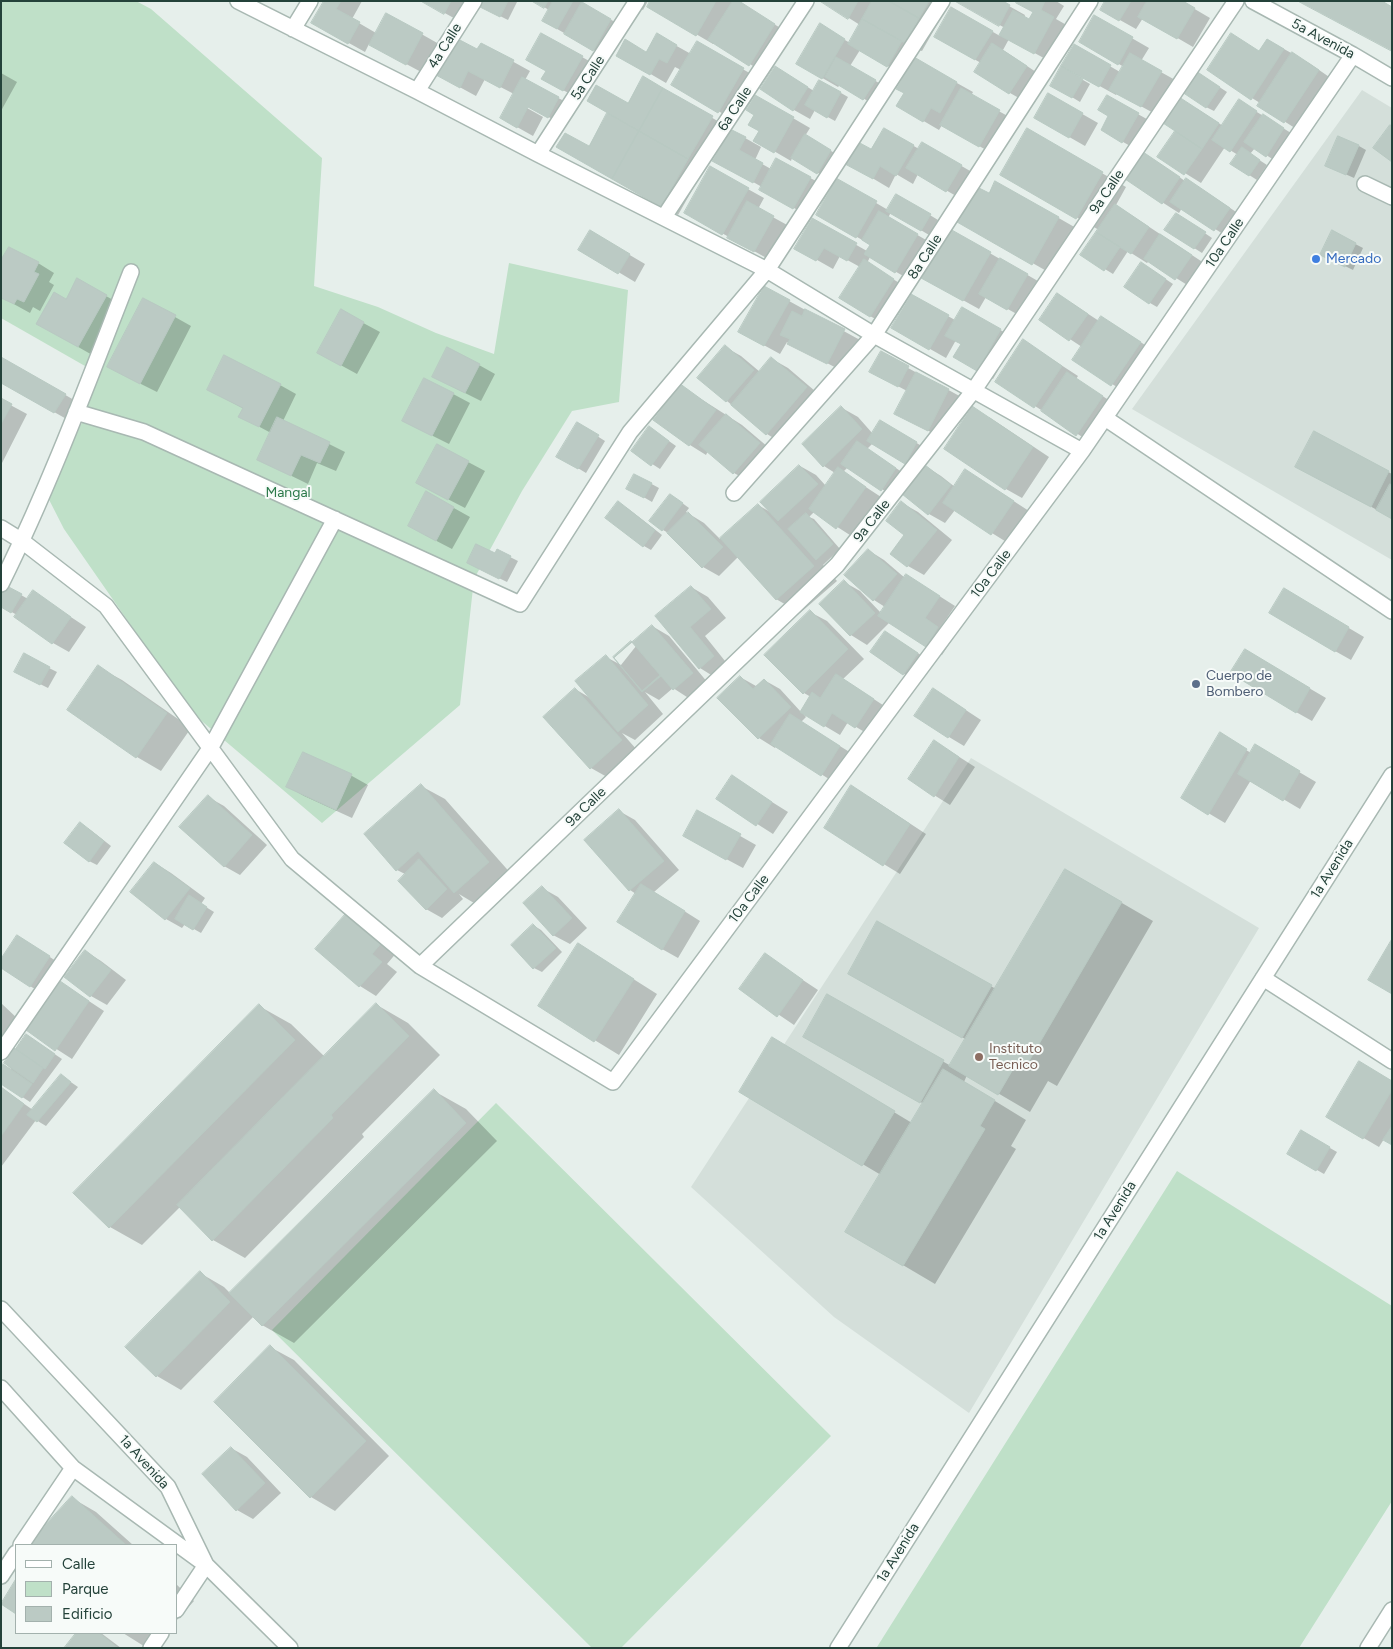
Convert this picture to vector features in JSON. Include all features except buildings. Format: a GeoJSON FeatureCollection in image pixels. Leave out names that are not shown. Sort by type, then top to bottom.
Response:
{"type":"FeatureCollection","features":[{"type":"Feature","properties":{"kind":"street"},"geometry":{"type":"LineString","coordinates":[[238,1],[417,90],[538,154],[767,270],[874,335],[1082,451]]}},
{"type":"Feature","properties":{"kind":"street"},"geometry":{"type":"LineString","coordinates":[[294,28],[310,1]]}},
{"type":"Feature","properties":{"kind":"street","name":"4a Calle"},"geometry":{"type":"LineString","coordinates":[[417,90],[474,1]]}},
{"type":"Feature","properties":{"kind":"street","name":"5a Calle"},"geometry":{"type":"LineString","coordinates":[[538,154],[637,1]]}},
{"type":"Feature","properties":{"kind":"street","name":"6a Calle"},"geometry":{"type":"LineString","coordinates":[[664,218],[806,1]]}},
{"type":"Feature","properties":{"kind":"street"},"geometry":{"type":"LineString","coordinates":[[76,412],[144,432],[520,604],[630,432],[767,270],[942,1]]}},
{"type":"Feature","properties":{"kind":"street","name":"8a Calle"},"geometry":{"type":"LineString","coordinates":[[734,493],[874,335],[1090,1]]}},
{"type":"Feature","properties":{"kind":"street","name":"9a Calle"},"geometry":{"type":"LineString","coordinates":[[420,966],[837,565],[974,390],[1236,1]]}},
{"type":"Feature","properties":{"kind":"street","name":"5a Avenida"},"geometry":{"type":"LineString","coordinates":[[1253,1],[1392,78]]}},
{"type":"Feature","properties":{"kind":"street","name":"10a Calle"},"geometry":{"type":"LineString","coordinates":[[420,966],[613,1082],[1082,451],[1353,55]]}},
{"type":"Feature","properties":{"kind":"street"},"geometry":{"type":"LineString","coordinates":[[1366,184],[1392,197]]}},
{"type":"Feature","properties":{"kind":"street"},"geometry":{"type":"LineString","coordinates":[[1,584],[22,541],[76,412],[131,272]]}},
{"type":"Feature","properties":{"kind":"street"},"geometry":{"type":"LineString","coordinates":[[1105,418],[1392,611]]}},
{"type":"Feature","properties":{"kind":"street"},"geometry":{"type":"LineString","coordinates":[[1,1052],[211,747],[335,518]]}},
{"type":"Feature","properties":{"kind":"street"},"geometry":{"type":"LineString","coordinates":[[1,528],[22,541],[106,606],[292,859],[420,966]]}},
{"type":"Feature","properties":{"kind":"street","name":"1a Avenida"},"geometry":{"type":"LineString","coordinates":[[838,1648],[1392,775]]}},
{"type":"Feature","properties":{"kind":"street"},"geometry":{"type":"LineString","coordinates":[[1263,978],[1392,1061]]}},
{"type":"Feature","properties":{"kind":"street","name":"1a Avenida"},"geometry":{"type":"LineString","coordinates":[[1,1309],[168,1487],[206,1565],[290,1648]]}},
{"type":"Feature","properties":{"kind":"street"},"geometry":{"type":"LineString","coordinates":[[1,1388],[73,1468],[177,1544]]}},
{"type":"Feature","properties":{"kind":"street"},"geometry":{"type":"LineString","coordinates":[[22,1544],[73,1468]]}},
{"type":"Feature","properties":{"kind":"street"},"geometry":{"type":"LineString","coordinates":[[178,1545],[206,1565],[178,1607]]}},
{"type":"Feature","properties":{"kind":"street"},"geometry":{"type":"LineString","coordinates":[[1,1576],[15,1555]]}},
{"type":"Feature","properties":{"kind":"street"},"geometry":{"type":"LineString","coordinates":[[1368,1648],[1392,1610]]}},
{"type":"Feature","properties":{"kind":"street"},"geometry":{"type":"LineString","coordinates":[[151,1648],[160,1634]]}},
{"type":"Feature","properties":{"kind":"shaded area","name":"Mercado"},"geometry":{"type":"Polygon","coordinates":[[[1362,90],[1392,108],[1392,560],[1132,409],[1362,90]]]}},
{"type":"Feature","properties":{"kind":"shaded area","name":"Instituto Tecnico"},"geometry":{"type":"Polygon","coordinates":[[[971,758],[1259,928],[969,1413],[834,1317],[691,1187],[971,758]]]}},
{"type":"Feature","properties":{"kind":"green space","name":"Mangal"},"geometry":{"type":"Polygon","coordinates":[[[1,1],[136,1],[151,9],[322,158],[314,286],[378,307],[436,333],[494,354],[509,263],[628,290],[619,402],[572,411],[522,491],[474,579],[460,705],[322,823],[191,712],[64,529],[39,480],[88,415],[85,366],[1,318],[1,1]]]}},
{"type":"Feature","properties":{"kind":"green space"},"geometry":{"type":"Polygon","coordinates":[[[496,1103],[831,1436],[621,1648],[592,1648],[272,1330],[496,1103]]]}},
{"type":"Feature","properties":{"kind":"green space"},"geometry":{"type":"Polygon","coordinates":[[[1177,1171],[1392,1306],[1392,1501],[1299,1648],[878,1648],[877,1647],[1177,1171]]]}},
{"type":"Feature","properties":{"kind":"place","name":"Mercado"},"geometry":{"type":"Point","coordinates":[1316,259]}},
{"type":"Feature","properties":{"kind":"place","name":"Cuerpo de Bombero"},"geometry":{"type":"Point","coordinates":[1196,684]}},
{"type":"Feature","properties":{"kind":"place","name":"Instituto Tecnico"},"geometry":{"type":"Point","coordinates":[979,1057]}}]}
